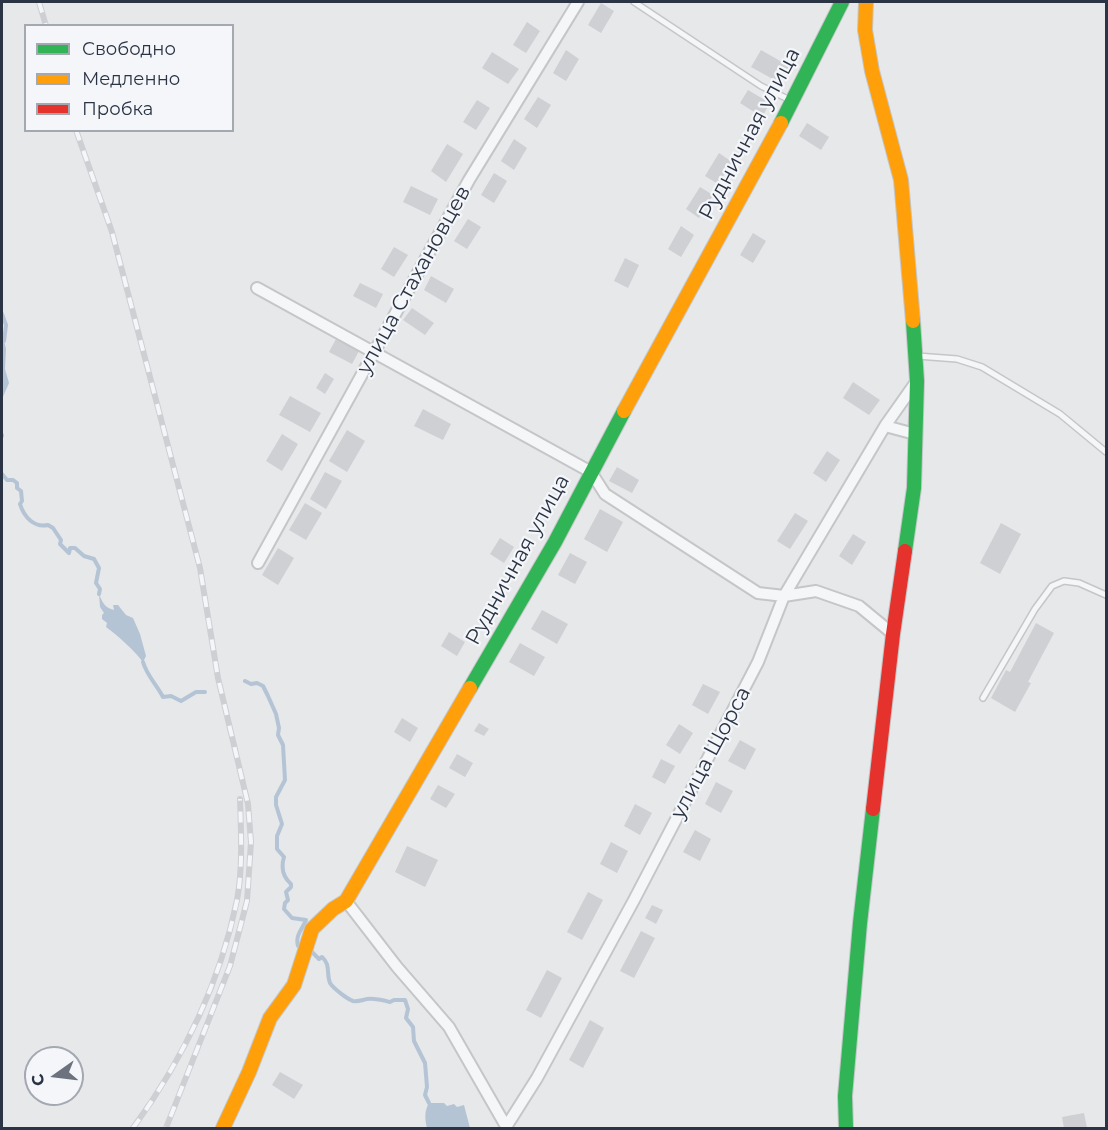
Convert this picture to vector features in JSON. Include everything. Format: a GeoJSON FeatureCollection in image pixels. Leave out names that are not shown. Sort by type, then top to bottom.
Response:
{"type":"FeatureCollection","features":[{"type":"Feature","properties":{"kind":"street","name":"улица Стахановцев"},"geometry":{"type":"LineString","coordinates":[[258,563],[469,180],[578,2]]}},
{"type":"Feature","properties":{"kind":"street","name":"Рудничная улица"},"geometry":{"type":"LineString","coordinates":[[223,1128],[249,1072],[270,1018],[294,985],[312,929],[333,909],[346,901],[555,542],[793,101],[842,2]]}},
{"type":"Feature","properties":{"kind":"street"},"geometry":{"type":"LineString","coordinates":[[846,1128],[845,1096],[860,923],[893,634],[914,488],[917,381],[917,356],[901,180],[872,71],[865,30],[866,2]]}},
{"type":"Feature","properties":{"kind":"street"},"geometry":{"type":"LineString","coordinates":[[257,288],[591,472],[605,494],[758,593],[784,596],[816,591],[859,606],[893,634]]}},
{"type":"Feature","properties":{"kind":"street","name":"улица Щорса"},"geometry":{"type":"LineString","coordinates":[[507,1128],[537,1078],[634,900],[758,662],[784,596],[885,426],[917,381]]}},
{"type":"Feature","properties":{"kind":"street"},"geometry":{"type":"LineString","coordinates":[[885,426],[915,434]]}},
{"type":"Feature","properties":{"kind":"street"},"geometry":{"type":"LineString","coordinates":[[346,901],[397,967],[449,1027],[507,1128]]}},
{"type":"Feature","properties":{"kind":"lane"},"geometry":{"type":"LineString","coordinates":[[634,2],[761,86],[793,101]]}},
{"type":"Feature","properties":{"kind":"lane"},"geometry":{"type":"LineString","coordinates":[[917,356],[957,359],[982,367],[1059,414],[1107,452]]}},
{"type":"Feature","properties":{"kind":"lane"},"geometry":{"type":"LineString","coordinates":[[983,698],[1035,609],[1052,586],[1064,581],[1079,583],[1107,595]]}},
{"type":"Feature","properties":{"kind":"water"},"geometry":{"type":"Polygon","coordinates":[[[4,341],[5,369],[9,383],[2,399],[2,342],[4,341]]]}},
{"type":"Feature","properties":{"kind":"water"},"geometry":{"type":"Polygon","coordinates":[[[99,594],[108,608],[114,610],[113,605],[118,605],[126,615],[133,618],[146,656],[143,662],[126,643],[106,627],[107,623],[102,619],[104,613],[100,607],[99,594]]]}},
{"type":"Feature","properties":{"kind":"water"},"geometry":{"type":"Polygon","coordinates":[[[429,1103],[444,1103],[447,1106],[454,1104],[457,1107],[464,1105],[470,1128],[427,1128],[425,1116],[429,1103]]]}},
{"type":"Feature","properties":{"kind":"building"},"geometry":{"type":"Polygon","coordinates":[[[601,3],[614,11],[601,33],[588,25],[601,3]]]}},
{"type":"Feature","properties":{"kind":"building"},"geometry":{"type":"Polygon","coordinates":[[[527,22],[540,31],[526,53],[513,45],[527,22]]]}},
{"type":"Feature","properties":{"kind":"building"},"geometry":{"type":"Polygon","coordinates":[[[566,50],[579,59],[566,81],[553,73],[566,50]]]}},
{"type":"Feature","properties":{"kind":"building"},"geometry":{"type":"Polygon","coordinates":[[[761,50],[789,66],[780,83],[751,67],[761,50]]]}},
{"type":"Feature","properties":{"kind":"building"},"geometry":{"type":"Polygon","coordinates":[[[492,52],[519,69],[508,84],[482,68],[492,52]]]}},
{"type":"Feature","properties":{"kind":"building"},"geometry":{"type":"Polygon","coordinates":[[[748,90],[770,103],[762,117],[740,103],[748,90]]]}},
{"type":"Feature","properties":{"kind":"building"},"geometry":{"type":"Polygon","coordinates":[[[538,97],[551,105],[537,128],[524,119],[538,97]]]}},
{"type":"Feature","properties":{"kind":"building"},"geometry":{"type":"Polygon","coordinates":[[[477,100],[490,108],[476,130],[463,122],[477,100]]]}},
{"type":"Feature","properties":{"kind":"building"},"geometry":{"type":"Polygon","coordinates":[[[807,123],[829,137],[821,150],[799,136],[807,123]]]}},
{"type":"Feature","properties":{"kind":"building"},"geometry":{"type":"Polygon","coordinates":[[[514,139],[527,148],[514,170],[501,161],[514,139]]]}},
{"type":"Feature","properties":{"kind":"building"},"geometry":{"type":"Polygon","coordinates":[[[447,144],[463,154],[446,182],[431,171],[447,144]]]}},
{"type":"Feature","properties":{"kind":"building"},"geometry":{"type":"Polygon","coordinates":[[[719,153],[732,162],[718,184],[705,176],[719,153]]]}},
{"type":"Feature","properties":{"kind":"building"},"geometry":{"type":"Polygon","coordinates":[[[494,173],[507,181],[494,203],[481,195],[494,173]]]}},
{"type":"Feature","properties":{"kind":"building"},"geometry":{"type":"Polygon","coordinates":[[[411,186],[438,199],[430,215],[403,202],[411,186]]]}},
{"type":"Feature","properties":{"kind":"building"},"geometry":{"type":"Polygon","coordinates":[[[700,187],[713,195],[699,218],[686,209],[700,187]]]}},
{"type":"Feature","properties":{"kind":"building"},"geometry":{"type":"Polygon","coordinates":[[[468,219],[481,227],[467,249],[454,241],[468,219]]]}},
{"type":"Feature","properties":{"kind":"building"},"geometry":{"type":"Polygon","coordinates":[[[681,226],[694,235],[681,257],[668,249],[681,226]]]}},
{"type":"Feature","properties":{"kind":"building"},"geometry":{"type":"Polygon","coordinates":[[[753,233],[766,241],[753,263],[740,255],[753,233]]]}},
{"type":"Feature","properties":{"kind":"building"},"geometry":{"type":"Polygon","coordinates":[[[394,247],[408,255],[394,277],[381,269],[394,247]]]}},
{"type":"Feature","properties":{"kind":"building"},"geometry":{"type":"Polygon","coordinates":[[[625,258],[639,265],[628,288],[614,281],[625,258]]]}},
{"type":"Feature","properties":{"kind":"building"},"geometry":{"type":"Polygon","coordinates":[[[431,276],[454,289],[446,303],[424,290],[431,276]]]}},
{"type":"Feature","properties":{"kind":"building"},"geometry":{"type":"Polygon","coordinates":[[[360,283],[383,294],[376,308],[353,296],[360,283]]]}},
{"type":"Feature","properties":{"kind":"building"},"geometry":{"type":"Polygon","coordinates":[[[412,308],[434,323],[425,335],[403,320],[412,308]]]}},
{"type":"Feature","properties":{"kind":"building"},"geometry":{"type":"Polygon","coordinates":[[[336,339],[359,351],[352,364],[329,352],[336,339]]]}},
{"type":"Feature","properties":{"kind":"building"},"geometry":{"type":"Polygon","coordinates":[[[325,373],[334,379],[325,394],[316,388],[325,373]]]}},
{"type":"Feature","properties":{"kind":"building"},"geometry":{"type":"Polygon","coordinates":[[[853,382],[880,400],[869,415],[843,398],[853,382]]]}},
{"type":"Feature","properties":{"kind":"building"},"geometry":{"type":"Polygon","coordinates":[[[290,396],[321,413],[310,432],[279,415],[290,396]]]}},
{"type":"Feature","properties":{"kind":"building"},"geometry":{"type":"Polygon","coordinates":[[[423,409],[451,424],[443,440],[414,426],[423,409]]]}},
{"type":"Feature","properties":{"kind":"building"},"geometry":{"type":"Polygon","coordinates":[[[347,430],[365,441],[347,472],[329,461],[347,430]]]}},
{"type":"Feature","properties":{"kind":"building"},"geometry":{"type":"Polygon","coordinates":[[[282,434],[298,444],[282,471],[266,461],[282,434]]]}},
{"type":"Feature","properties":{"kind":"building"},"geometry":{"type":"Polygon","coordinates":[[[827,451],[840,460],[826,482],[813,473],[827,451]]]}},
{"type":"Feature","properties":{"kind":"building"},"geometry":{"type":"Polygon","coordinates":[[[617,467],[639,480],[632,493],[609,481],[617,467]]]}},
{"type":"Feature","properties":{"kind":"building"},"geometry":{"type":"Polygon","coordinates":[[[325,472],[342,481],[326,509],[310,499],[325,472]]]}},
{"type":"Feature","properties":{"kind":"building"},"geometry":{"type":"Polygon","coordinates":[[[305,503],[322,513],[306,540],[289,530],[305,503]]]}},
{"type":"Feature","properties":{"kind":"building"},"geometry":{"type":"Polygon","coordinates":[[[600,509],[623,522],[607,552],[584,539],[600,509]]]}},
{"type":"Feature","properties":{"kind":"building"},"geometry":{"type":"Polygon","coordinates":[[[795,513],[808,521],[790,549],[777,541],[795,513]]]}},
{"type":"Feature","properties":{"kind":"building"},"geometry":{"type":"Polygon","coordinates":[[[1001,523],[1021,534],[1000,574],[980,563],[1001,523]]]}},
{"type":"Feature","properties":{"kind":"building"},"geometry":{"type":"Polygon","coordinates":[[[853,534],[866,542],[852,565],[839,556],[853,534]]]}},
{"type":"Feature","properties":{"kind":"building"},"geometry":{"type":"Polygon","coordinates":[[[500,538],[514,547],[504,563],[490,554],[500,538]]]}},
{"type":"Feature","properties":{"kind":"building"},"geometry":{"type":"Polygon","coordinates":[[[278,548],[294,558],[278,585],[262,575],[278,548]]]}},
{"type":"Feature","properties":{"kind":"building"},"geometry":{"type":"Polygon","coordinates":[[[570,553],[587,562],[575,584],[558,575],[570,553]]]}},
{"type":"Feature","properties":{"kind":"building"},"geometry":{"type":"Polygon","coordinates":[[[542,610],[568,624],[557,644],[531,629],[542,610]]]}},
{"type":"Feature","properties":{"kind":"building"},"geometry":{"type":"Polygon","coordinates":[[[1036,623],[1054,633],[1015,712],[991,698],[1006,670],[1010,672],[1036,623]]]}},
{"type":"Feature","properties":{"kind":"building"},"geometry":{"type":"Polygon","coordinates":[[[449,632],[465,642],[457,656],[441,646],[449,632]]]}},
{"type":"Feature","properties":{"kind":"building"},"geometry":{"type":"Polygon","coordinates":[[[520,643],[545,657],[534,676],[509,662],[520,643]]]}},
{"type":"Feature","properties":{"kind":"building"},"geometry":{"type":"Polygon","coordinates":[[[703,684],[720,692],[708,714],[692,705],[703,684]]]}},
{"type":"Feature","properties":{"kind":"building"},"geometry":{"type":"Polygon","coordinates":[[[402,718],[418,728],[410,742],[394,732],[402,718]]]}},
{"type":"Feature","properties":{"kind":"building"},"geometry":{"type":"Polygon","coordinates":[[[479,723],[489,729],[484,736],[474,731],[479,723]]]}},
{"type":"Feature","properties":{"kind":"building"},"geometry":{"type":"Polygon","coordinates":[[[679,724],[693,733],[680,754],[666,745],[679,724]]]}},
{"type":"Feature","properties":{"kind":"building"},"geometry":{"type":"Polygon","coordinates":[[[740,740],[756,749],[745,770],[728,761],[740,740]]]}},
{"type":"Feature","properties":{"kind":"building"},"geometry":{"type":"Polygon","coordinates":[[[457,754],[473,763],[465,777],[449,768],[457,754]]]}},
{"type":"Feature","properties":{"kind":"building"},"geometry":{"type":"Polygon","coordinates":[[[661,759],[675,766],[665,784],[652,777],[661,759]]]}},
{"type":"Feature","properties":{"kind":"building"},"geometry":{"type":"Polygon","coordinates":[[[716,782],[733,791],[721,813],[705,804],[716,782]]]}},
{"type":"Feature","properties":{"kind":"building"},"geometry":{"type":"Polygon","coordinates":[[[438,785],[455,794],[446,808],[430,799],[438,785]]]}},
{"type":"Feature","properties":{"kind":"building"},"geometry":{"type":"Polygon","coordinates":[[[635,804],[652,813],[640,835],[624,826],[635,804]]]}},
{"type":"Feature","properties":{"kind":"building"},"geometry":{"type":"Polygon","coordinates":[[[695,830],[711,839],[700,861],[683,852],[695,830]]]}},
{"type":"Feature","properties":{"kind":"building"},"geometry":{"type":"Polygon","coordinates":[[[611,842],[628,851],[617,873],[600,864],[611,842]]]}},
{"type":"Feature","properties":{"kind":"building"},"geometry":{"type":"Polygon","coordinates":[[[407,846],[438,860],[425,887],[395,872],[407,846]]]}},
{"type":"Feature","properties":{"kind":"building"},"geometry":{"type":"Polygon","coordinates":[[[588,892],[603,900],[582,940],[567,932],[588,892]]]}},
{"type":"Feature","properties":{"kind":"building"},"geometry":{"type":"Polygon","coordinates":[[[652,905],[663,910],[656,924],[645,918],[652,905]]]}},
{"type":"Feature","properties":{"kind":"building"},"geometry":{"type":"Polygon","coordinates":[[[641,931],[655,938],[634,978],[620,971],[641,931]]]}},
{"type":"Feature","properties":{"kind":"building"},"geometry":{"type":"Polygon","coordinates":[[[547,970],[562,978],[541,1018],[526,1010],[547,970]]]}},
{"type":"Feature","properties":{"kind":"building"},"geometry":{"type":"Polygon","coordinates":[[[590,1020],[604,1028],[583,1068],[569,1060],[590,1020]]]}},
{"type":"Feature","properties":{"kind":"building"},"geometry":{"type":"Polygon","coordinates":[[[280,1072],[303,1085],[294,1099],[272,1085],[280,1072]]]}},
{"type":"Feature","properties":{"kind":"building"},"geometry":{"type":"Polygon","coordinates":[[[1084,1113],[1087,1128],[1064,1128],[1062,1117],[1084,1113]]]}},
{"type":"Feature","properties":{"kind":"waterway"},"geometry":{"type":"LineString","coordinates":[[2,314],[6,325],[4,341]]}},
{"type":"Feature","properties":{"kind":"waterway"},"geometry":{"type":"LineString","coordinates":[[2,474],[7,480],[17,483],[17,488],[21,491],[20,504],[30,520],[38,525],[48,525],[53,528],[61,540],[60,544],[69,553],[70,548],[75,548],[84,556],[94,559],[99,568],[96,583],[100,589],[99,594]]}},
{"type":"Feature","properties":{"kind":"waterway"},"geometry":{"type":"LineString","coordinates":[[143,662],[163,697],[171,696],[181,701],[196,692],[205,692]]}},
{"type":"Feature","properties":{"kind":"waterway"},"geometry":{"type":"LineString","coordinates":[[245,681],[263,686],[276,714],[278,735],[283,745],[285,780],[276,797],[282,824],[277,836],[277,849],[284,857],[283,872],[291,884],[286,892],[288,900],[284,909],[292,918],[306,920],[297,939],[298,946],[302,946]]}},
{"type":"Feature","properties":{"kind":"waterway"},"geometry":{"type":"LineString","coordinates":[[309,949],[319,959],[322,957],[325,960],[330,983],[350,1000],[373,999],[390,1002],[405,1000],[408,1009],[406,1018],[413,1027],[414,1041],[425,1063],[427,1087],[425,1095],[429,1103]]}},
{"type":"Feature","properties":{"kind":"railway"},"geometry":{"type":"LineString","coordinates":[[39,2],[45,24]]}},
{"type":"Feature","properties":{"kind":"railway"},"geometry":{"type":"LineString","coordinates":[[77,132],[112,232],[200,568],[218,678],[248,804],[251,842],[247,901],[230,966],[166,1128]]}},
{"type":"Feature","properties":{"kind":"railway"},"geometry":{"type":"LineString","coordinates":[[133,1128],[168,1076],[197,1020],[210,991],[230,931],[240,875],[240,799]]}},
{"type":"Feature","properties":{"kind":"traffic: fast"},"geometry":{"type":"LineString","coordinates":[[781,123],[842,2]]}},
{"type":"Feature","properties":{"kind":"traffic: fast"},"geometry":{"type":"LineString","coordinates":[[905,551],[914,488],[917,381],[913,321]]}},
{"type":"Feature","properties":{"kind":"traffic: fast"},"geometry":{"type":"LineString","coordinates":[[470,688],[555,542],[624,411]]}},
{"type":"Feature","properties":{"kind":"traffic: fast"},"geometry":{"type":"LineString","coordinates":[[846,1128],[845,1096],[860,923],[873,809]]}},
{"type":"Feature","properties":{"kind":"traffic: slow"},"geometry":{"type":"LineString","coordinates":[[866,2],[865,30],[872,71],[901,180],[913,321]]}},
{"type":"Feature","properties":{"kind":"traffic: slow"},"geometry":{"type":"LineString","coordinates":[[624,411],[781,123]]}},
{"type":"Feature","properties":{"kind":"traffic: slow"},"geometry":{"type":"LineString","coordinates":[[223,1128],[249,1072],[270,1018],[294,985],[312,929],[333,909],[346,901],[470,688]]}},
{"type":"Feature","properties":{"kind":"traffic: jam"},"geometry":{"type":"LineString","coordinates":[[873,809],[905,551]]}}]}
